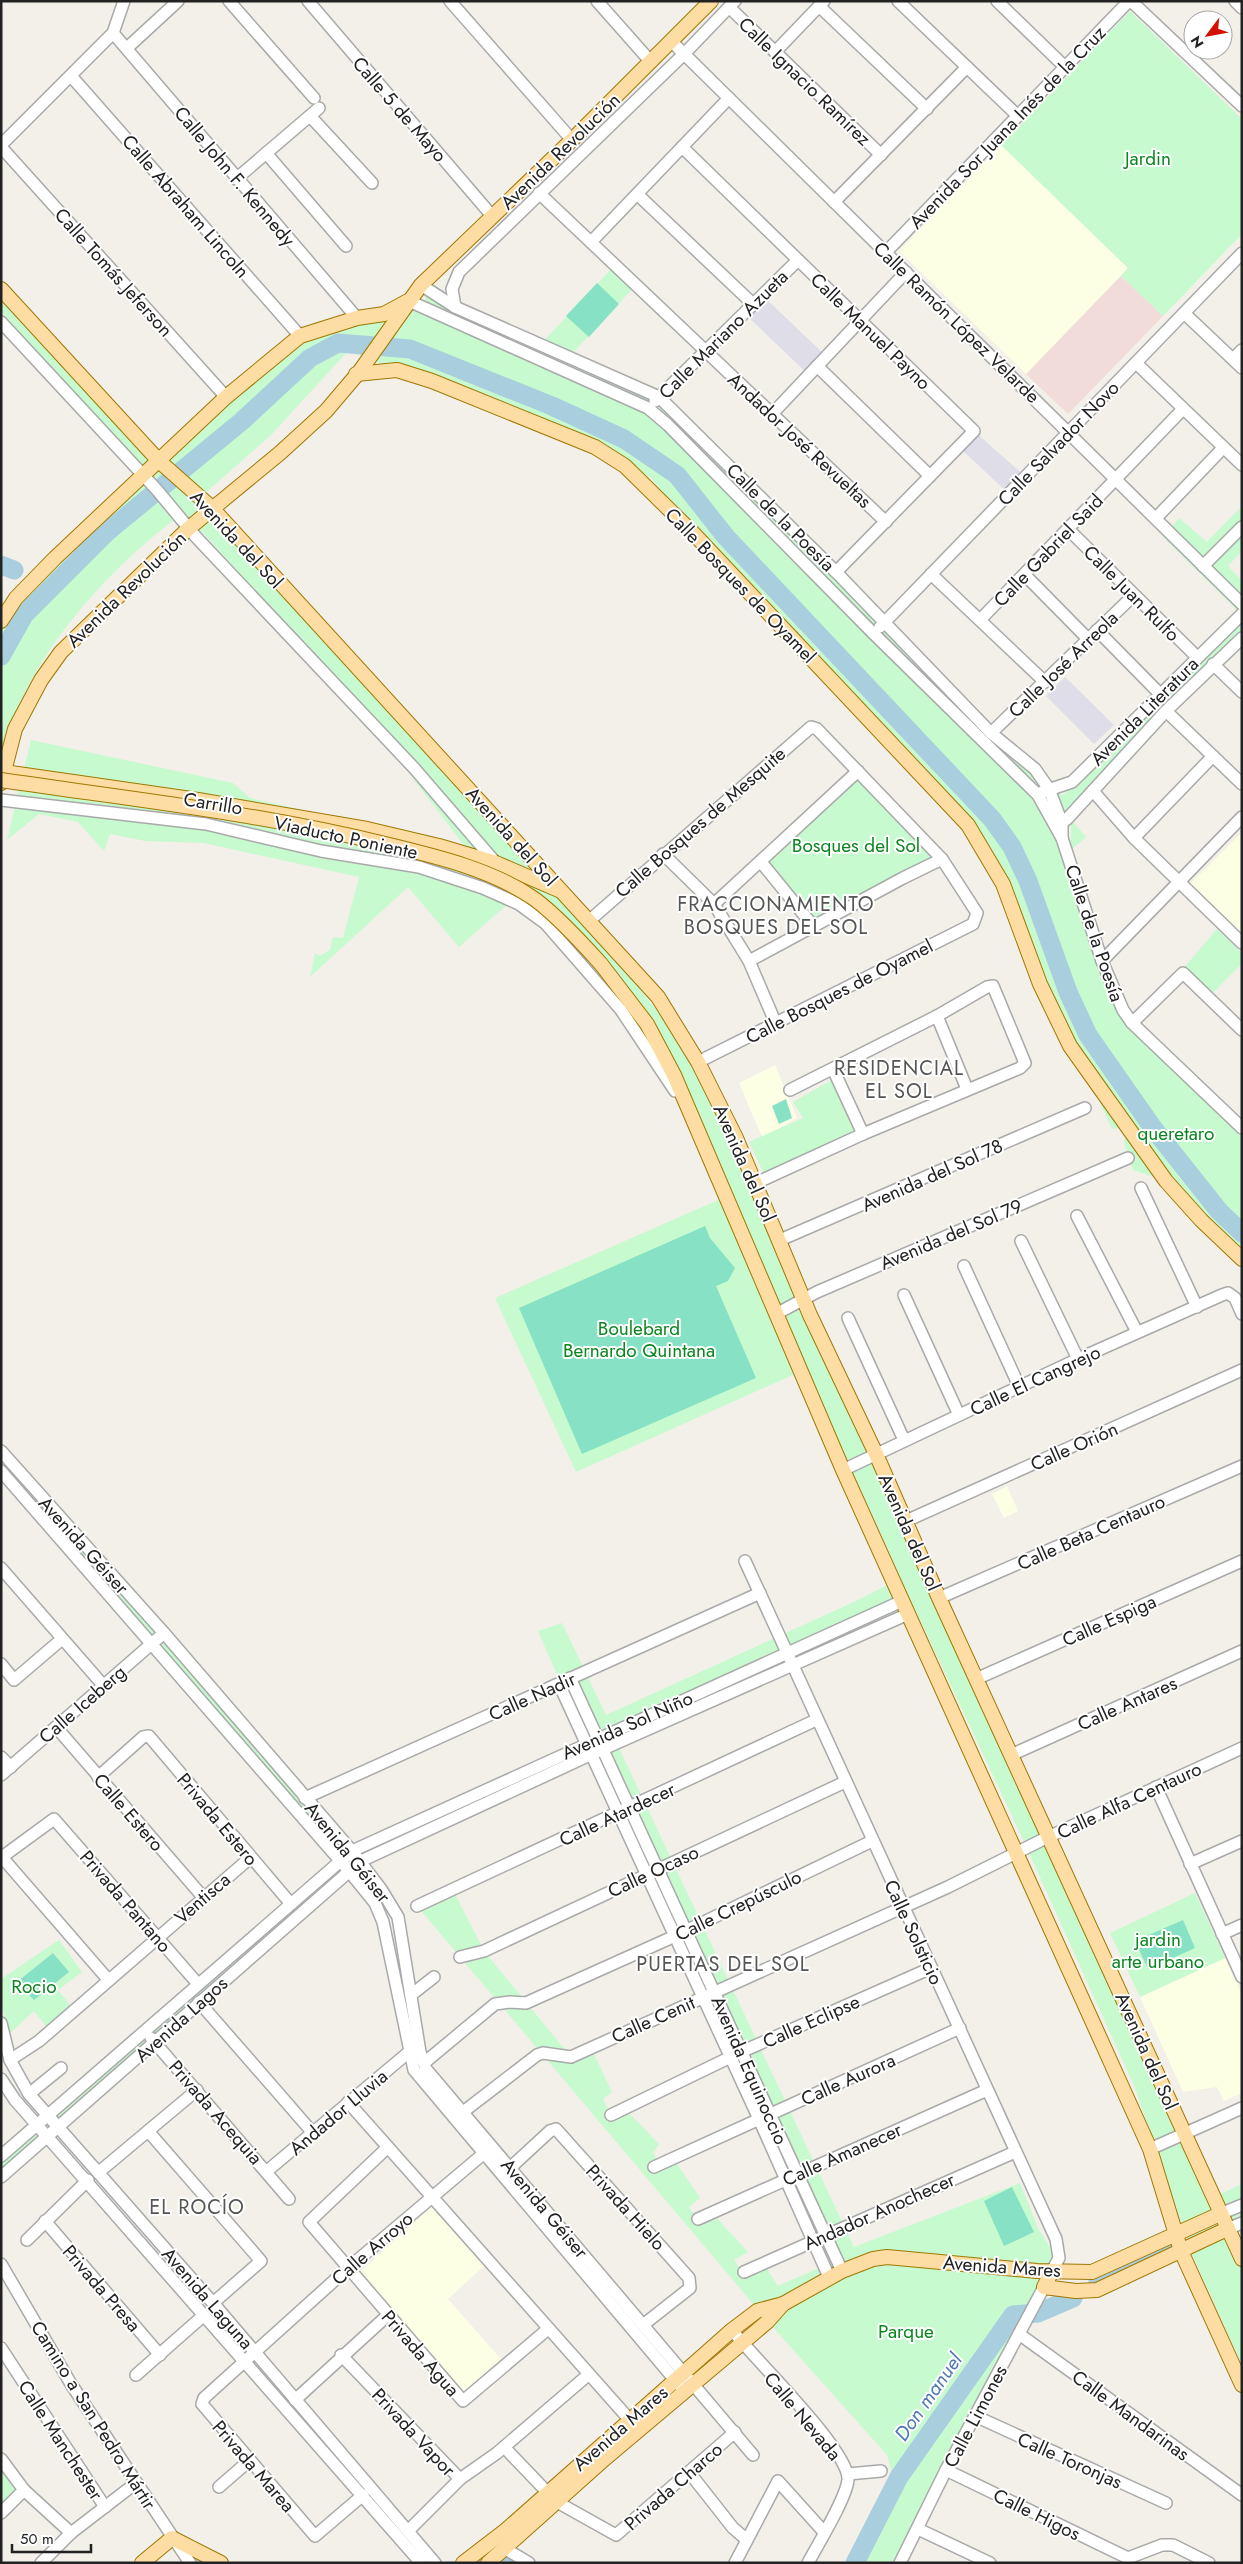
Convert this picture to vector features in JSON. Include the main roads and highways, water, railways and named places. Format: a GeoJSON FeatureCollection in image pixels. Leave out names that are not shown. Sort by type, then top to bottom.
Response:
{"type":"FeatureCollection","features":[{"type":"Feature","properties":{"kind":"main road","name":"Avenida Revolución"},"geometry":{"type":"LineString","coordinates":[[2,776],[15,729],[42,680],[61,652],[189,528],[280,453],[313,423],[358,372],[422,285],[672,42],[711,1]]}},
{"type":"Feature","properties":{"kind":"main road","name":"Avenida del Sol"},"geometry":{"type":"LineString","coordinates":[[2,290],[159,462],[212,508],[590,920],[658,997],[698,1062],[756,1183],[804,1299],[876,1454],[939,1598],[1185,2133],[1227,2230],[1242,2259]]}},
{"type":"Feature","properties":{"kind":"main road","name":"Avenida Revolución"},"geometry":{"type":"LineString","coordinates":[[1,621],[16,598],[54,558],[159,462],[226,397],[300,336],[358,318],[384,314],[409,301]]}},
{"type":"Feature","properties":{"kind":"main road","name":"Calle Bosques de Oyamel"},"geometry":{"type":"LineString","coordinates":[[358,372],[397,370],[432,381],[595,446],[625,466],[694,534],[968,825],[1003,884],[1040,984],[1070,1046],[1166,1181],[1201,1220],[1242,1259]]}},
{"type":"Feature","properties":{"kind":"main road","name":"Carrillo"},"geometry":{"type":"LineString","coordinates":[[2,776],[198,800],[367,829],[439,846],[496,863],[536,882],[562,891]]}},
{"type":"Feature","properties":{"kind":"main road","name":"Viaducto Poniente"},"geometry":{"type":"LineString","coordinates":[[2,776],[324,829],[436,856],[500,880],[532,896],[601,964],[636,1008]]}},
{"type":"Feature","properties":{"kind":"main road","name":"Avenida del Sol"},"geometry":{"type":"LineString","coordinates":[[636,1008],[674,1075],[689,1114],[843,1470],[1150,2149],[1181,2251],[1242,2385]]}},
{"type":"Feature","properties":{"kind":"main road","name":"Avenida Mares"},"geometry":{"type":"LineString","coordinates":[[488,2563],[557,2502],[629,2419],[732,2330],[757,2311],[783,2304],[836,2274],[873,2259],[887,2257],[1052,2271],[1092,2272],[1220,2214]]}},
{"type":"Feature","properties":{"kind":"main road","name":"Avenida Mares"},"geometry":{"type":"LineString","coordinates":[[1044,2287],[1076,2291],[1097,2290],[1227,2230]]}},
{"type":"Feature","properties":{"kind":"main road","name":"Calle Limones"},"geometry":{"type":"LineString","coordinates":[[1044,2287],[1052,2271]]}},
{"type":"Feature","properties":{"kind":"main road","name":"Avenida Mares"},"geometry":{"type":"LineString","coordinates":[[463,2563],[506,2530],[547,2492],[596,2458],[689,2388],[767,2322],[783,2304]]}},
{"type":"Feature","properties":{"kind":"main road"},"geometry":{"type":"LineString","coordinates":[[142,2563],[172,2538],[221,2563]]}},
{"type":"Feature","properties":{"kind":"waterway"},"geometry":{"type":"LineString","coordinates":[[1,656],[24,615],[107,532],[242,421],[310,358],[338,343],[410,349],[552,406],[624,439],[677,475],[726,537],[992,819],[1012,847],[1028,881],[1068,992],[1088,1035],[1153,1128],[1219,1211],[1242,1233]]}},
{"type":"Feature","properties":{"kind":"waterway"},"geometry":{"type":"LineString","coordinates":[[1,565],[14,570]]}},
{"type":"Feature","properties":{"kind":"waterway","name":"Don manuel"},"geometry":{"type":"LineString","coordinates":[[1098,2282],[1169,2248]]}},
{"type":"Feature","properties":{"kind":"waterway","name":"Don manuel"},"geometry":{"type":"LineString","coordinates":[[855,2563],[899,2477],[1013,2315],[1038,2313],[1073,2298]]}},
{"type":"Feature","properties":{"kind":"waterway"},"geometry":{"type":"LineString","coordinates":[[476,2563],[492,2554],[514,2563]]}},
{"type":"Feature","properties":{"kind":"waterway"},"geometry":{"type":"LineString","coordinates":[[198,2561],[204,2563]]}},
{"type":"Feature","properties":{"kind":"district","name":"FRACCIONAMIENTO BOSQUES DEL SOL"},"geometry":{"type":"Point","coordinates":[776,916]}},
{"type":"Feature","properties":{"kind":"district","name":"RESIDENCIAL EL SOL"},"geometry":{"type":"Point","coordinates":[899,1080]}},
{"type":"Feature","properties":{"kind":"district","name":"PUERTAS DEL SOL"},"geometry":{"type":"Point","coordinates":[723,1964]}},
{"type":"Feature","properties":{"kind":"district","name":"EL ROCÍO"},"geometry":{"type":"Point","coordinates":[197,2207]}},
{"type":"Feature","properties":{"kind":"park label","name":"Jardin"},"geometry":{"type":"Point","coordinates":[1148,158]}},
{"type":"Feature","properties":{"kind":"park label","name":"Bosques del Sol"},"geometry":{"type":"Point","coordinates":[856,845]}},
{"type":"Feature","properties":{"kind":"park label","name":"queretaro"},"geometry":{"type":"Point","coordinates":[1176,1133]}},
{"type":"Feature","properties":{"kind":"park label","name":"Boulebard Bernardo Quintana"},"geometry":{"type":"Point","coordinates":[639,1339]}},
{"type":"Feature","properties":{"kind":"park label","name":"jardin arte urbano"},"geometry":{"type":"Point","coordinates":[1158,1950]}},
{"type":"Feature","properties":{"kind":"park label","name":"Rocio"},"geometry":{"type":"Point","coordinates":[34,1986]}},
{"type":"Feature","properties":{"kind":"park label","name":"Parque"},"geometry":{"type":"Point","coordinates":[906,2331]}}]}
